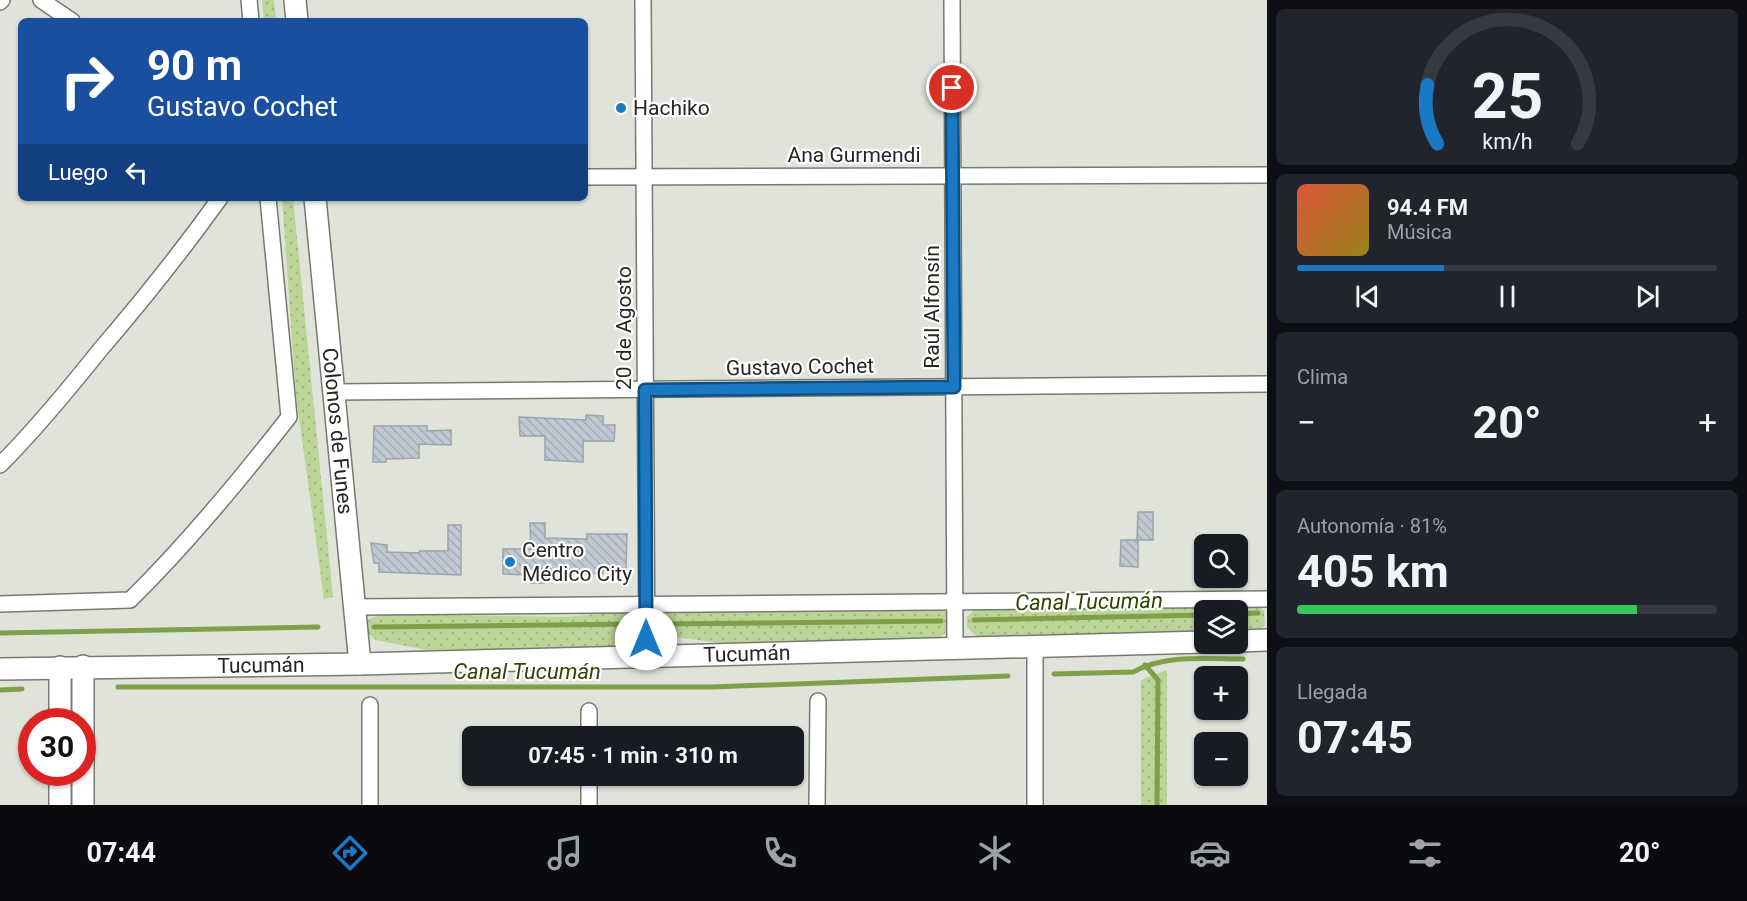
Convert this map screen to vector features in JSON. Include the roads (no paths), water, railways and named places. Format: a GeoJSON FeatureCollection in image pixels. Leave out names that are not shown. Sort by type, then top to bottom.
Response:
{"type":"FeatureCollection","features":[{"type":"Feature","properties":{"kind":"main road"},"geometry":{"type":"LineString","coordinates":[[295,0],[297,18]]}},
{"type":"Feature","properties":{"kind":"main road","name":"Colonos de Funes"},"geometry":{"type":"LineString","coordinates":[[315,201],[360,664]]}},
{"type":"Feature","properties":{"kind":"main road"},"geometry":{"type":"LineString","coordinates":[[1248,641],[1267,640]]}},
{"type":"Feature","properties":{"kind":"main road","name":"Tucumán"},"geometry":{"type":"LineString","coordinates":[[0,669],[83,666],[360,664],[1194,642]]}},
{"type":"Feature","properties":{"kind":"main road"},"geometry":{"type":"LineString","coordinates":[[83,666],[83,805]]}},
{"type":"Feature","properties":{"kind":"main road"},"geometry":{"type":"LineString","coordinates":[[60,667],[60,708]]}},
{"type":"Feature","properties":{"kind":"main road"},"geometry":{"type":"LineString","coordinates":[[60,786],[60,805]]}},
{"type":"Feature","properties":{"kind":"street"},"geometry":{"type":"LineString","coordinates":[[41,0],[68,18]]}},
{"type":"Feature","properties":{"kind":"street"},"geometry":{"type":"LineString","coordinates":[[249,0],[251,18]]}},
{"type":"Feature","properties":{"kind":"street","name":"20 de Agosto"},"geometry":{"type":"LineString","coordinates":[[644,0],[647,657]]}},
{"type":"Feature","properties":{"kind":"street","name":"Raúl Alfonsín"},"geometry":{"type":"LineString","coordinates":[[952,0],[955,649]]}},
{"type":"Feature","properties":{"kind":"street","name":"Ana Gurmendi"},"geometry":{"type":"LineString","coordinates":[[588,177],[1267,175]]}},
{"type":"Feature","properties":{"kind":"street"},"geometry":{"type":"LineString","coordinates":[[0,465],[33,431],[123,323],[218,201]]}},
{"type":"Feature","properties":{"kind":"street"},"geometry":{"type":"LineString","coordinates":[[0,604],[130,600],[166,564],[237,484],[290,417],[268,201]]}},
{"type":"Feature","properties":{"kind":"street","name":"Gustavo Cochet"},"geometry":{"type":"LineString","coordinates":[[334,392],[1267,384]]}},
{"type":"Feature","properties":{"kind":"street"},"geometry":{"type":"LineString","coordinates":[[354,607],[1267,599]]}},
{"type":"Feature","properties":{"kind":"street"},"geometry":{"type":"LineString","coordinates":[[1035,647],[1035,805]]}},
{"type":"Feature","properties":{"kind":"street"},"geometry":{"type":"LineString","coordinates":[[817,805],[818,701]]}},
{"type":"Feature","properties":{"kind":"street"},"geometry":{"type":"LineString","coordinates":[[370,705],[370,805]]}},
{"type":"Feature","properties":{"kind":"street"},"geometry":{"type":"LineString","coordinates":[[589,711],[589,726]]}},
{"type":"Feature","properties":{"kind":"street"},"geometry":{"type":"LineString","coordinates":[[589,786],[590,805]]}},
{"type":"Feature","properties":{"kind":"waterway","name":"Canal Tucumán"},"geometry":{"type":"LineString","coordinates":[[1248,614],[1258,613]]}},
{"type":"Feature","properties":{"kind":"waterway","name":"Canal Tucumán"},"geometry":{"type":"LineString","coordinates":[[974,620],[1194,615]]}},
{"type":"Feature","properties":{"kind":"waterway","name":"Canal Tucumán"},"geometry":{"type":"LineString","coordinates":[[665,624],[941,621]]}},
{"type":"Feature","properties":{"kind":"waterway","name":"Canal Tucumán"},"geometry":{"type":"LineString","coordinates":[[374,627],[633,624]]}},
{"type":"Feature","properties":{"kind":"waterway","name":"Canal Tucumán"},"geometry":{"type":"LineString","coordinates":[[0,633],[318,627]]}},
{"type":"Feature","properties":{"kind":"waterway","name":"Canal Tucumán"},"geometry":{"type":"LineString","coordinates":[[1054,674],[1133,672],[1159,662],[1173,660],[1243,659]]}},
{"type":"Feature","properties":{"kind":"waterway"},"geometry":{"type":"LineString","coordinates":[[1145,665],[1158,680],[1157,805]]}},
{"type":"Feature","properties":{"kind":"waterway","name":"Canal Tucumán"},"geometry":{"type":"LineString","coordinates":[[118,687],[712,687],[1008,676]]}},
{"type":"Feature","properties":{"kind":"waterway","name":"Canal Tucumán"},"geometry":{"type":"LineString","coordinates":[[0,690],[22,689]]}},
{"type":"Feature","properties":{"kind":"place","name":"Hachiko"},"geometry":{"type":"Point","coordinates":[621,108]}},
{"type":"Feature","properties":{"kind":"place","name":"Centro Médico City"},"geometry":{"type":"Point","coordinates":[510,562]}}]}
